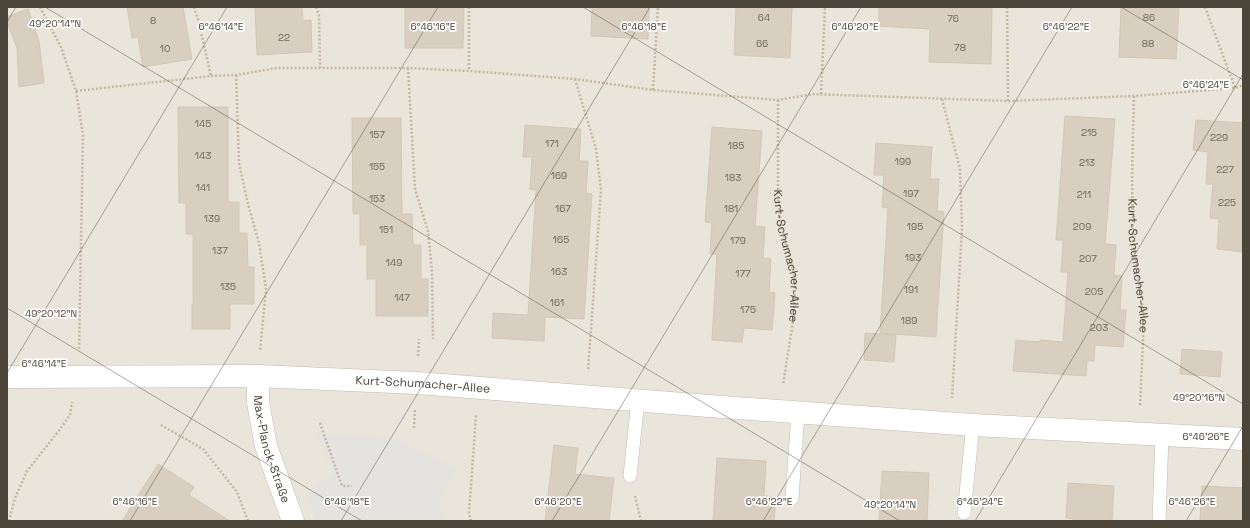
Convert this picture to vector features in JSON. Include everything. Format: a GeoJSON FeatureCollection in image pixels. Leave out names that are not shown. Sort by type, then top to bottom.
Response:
{"type":"FeatureCollection","features":[{"type":"Feature","properties":{"kind":"street","name":"Kurt-Schumacher-Allee"},"geometry":{"type":"LineString","coordinates":[[7,377],[258,376],[417,383],[586,397],[973,425],[1243,439]]}},
{"type":"Feature","properties":{"kind":"street","name":"Max-Planck-Straße"},"geometry":{"type":"LineString","coordinates":[[258,376],[258,402],[266,446],[293,521]]}},
{"type":"Feature","properties":{"kind":"lane"},"geometry":{"type":"LineString","coordinates":[[630,476],[638,400]]}},
{"type":"Feature","properties":{"kind":"lane"},"geometry":{"type":"LineString","coordinates":[[789,412],[792,498]]}},
{"type":"Feature","properties":{"kind":"lane"},"geometry":{"type":"LineString","coordinates":[[964,513],[973,425]]}},
{"type":"Feature","properties":{"kind":"lane"},"geometry":{"type":"LineString","coordinates":[[1159,521],[1162,436]]}},
{"type":"Feature","properties":{"kind":"path"},"geometry":{"type":"LineString","coordinates":[[8,521],[15,498],[27,471],[70,415],[78,376],[83,135],[76,91],[62,47],[40,7]]}},
{"type":"Feature","properties":{"kind":"path"},"geometry":{"type":"LineString","coordinates":[[194,7],[211,76]]}},
{"type":"Feature","properties":{"kind":"path"},"geometry":{"type":"LineString","coordinates":[[316,7],[319,15],[320,68]]}},
{"type":"Feature","properties":{"kind":"path"},"geometry":{"type":"LineString","coordinates":[[469,7],[469,71]]}},
{"type":"Feature","properties":{"kind":"path"},"geometry":{"type":"LineString","coordinates":[[654,90],[658,7]]}},
{"type":"Feature","properties":{"kind":"path"},"geometry":{"type":"LineString","coordinates":[[821,94],[825,7]]}},
{"type":"Feature","properties":{"kind":"path"},"geometry":{"type":"LineString","coordinates":[[1007,7],[1008,101]]}},
{"type":"Feature","properties":{"kind":"path"},"geometry":{"type":"LineString","coordinates":[[1205,7],[1234,88]]}},
{"type":"Feature","properties":{"kind":"path"},"geometry":{"type":"LineString","coordinates":[[76,91],[236,74],[278,68],[408,68],[469,71],[575,79],[654,90],[778,100],[821,94],[1008,101],[1134,96],[1234,88],[1243,85]]}},
{"type":"Feature","properties":{"kind":"path"},"geometry":{"type":"LineString","coordinates":[[408,68],[415,189],[428,231],[432,272],[433,339]]}},
{"type":"Feature","properties":{"kind":"path"},"geometry":{"type":"LineString","coordinates":[[236,74],[239,163],[248,204],[260,243],[266,289],[258,376]]}},
{"type":"Feature","properties":{"kind":"path"},"geometry":{"type":"LineString","coordinates":[[575,79],[596,149],[601,190],[586,397]]}},
{"type":"Feature","properties":{"kind":"path","name":"Kurt-Schumacher-Allee"},"geometry":{"type":"LineString","coordinates":[[1134,96],[1132,175],[1134,240],[1144,318],[1138,434]]}},
{"type":"Feature","properties":{"kind":"path"},"geometry":{"type":"LineString","coordinates":[[942,99],[960,169],[962,229],[951,423]]}},
{"type":"Feature","properties":{"kind":"path","name":"Kurt-Schumacher-Allee"},"geometry":{"type":"LineString","coordinates":[[778,100],[778,196],[781,225],[796,278],[789,412]]}},
{"type":"Feature","properties":{"kind":"path"},"geometry":{"type":"LineString","coordinates":[[471,521],[469,513],[478,388]]}},
{"type":"Feature","properties":{"kind":"path"},"geometry":{"type":"LineString","coordinates":[[320,423],[342,486],[352,486]]}},
{"type":"Feature","properties":{"kind":"path"},"geometry":{"type":"LineString","coordinates":[[161,425],[203,450],[237,492],[248,521]]}},
{"type":"Feature","properties":{"kind":"shaded area"},"geometry":{"type":"Polygon","coordinates":[[[7,7],[1243,7],[1243,521],[7,521],[7,7]]]}},
{"type":"Feature","properties":{"kind":"shaded area"},"geometry":{"type":"Polygon","coordinates":[[[315,432],[392,438],[457,469],[438,502],[445,521],[316,521],[306,493],[333,474],[315,432]]]}},
{"type":"Feature","properties":{"kind":"building"},"geometry":{"type":"Polygon","coordinates":[[[127,7],[183,7],[192,59],[143,67],[138,37],[132,38],[127,7]]]}},
{"type":"Feature","properties":{"kind":"building"},"geometry":{"type":"Polygon","coordinates":[[[255,7],[302,7],[303,21],[311,20],[312,52],[257,55],[255,7]]]}},
{"type":"Feature","properties":{"kind":"building"},"geometry":{"type":"Polygon","coordinates":[[[405,7],[464,7],[463,48],[405,48],[405,7]]]}},
{"type":"Feature","properties":{"kind":"building"},"geometry":{"type":"Polygon","coordinates":[[[592,7],[649,8],[648,39],[591,36],[592,7]]]}},
{"type":"Feature","properties":{"kind":"building"},"geometry":{"type":"Polygon","coordinates":[[[736,7],[792,7],[790,58],[734,55],[736,7]]]}},
{"type":"Feature","properties":{"kind":"building"},"geometry":{"type":"Polygon","coordinates":[[[879,7],[992,7],[991,64],[929,62],[930,29],[879,26],[879,7]]]}},
{"type":"Feature","properties":{"kind":"building"},"geometry":{"type":"Polygon","coordinates":[[[1121,7],[1179,7],[1176,59],[1119,57],[1121,7]]]}},
{"type":"Feature","properties":{"kind":"building"},"geometry":{"type":"Polygon","coordinates":[[[28,9],[39,41],[44,83],[19,87],[17,48],[7,22],[7,17],[28,9]]]}},
{"type":"Feature","properties":{"kind":"building"},"geometry":{"type":"Polygon","coordinates":[[[178,107],[228,107],[228,202],[239,202],[239,233],[247,233],[248,267],[254,267],[254,304],[230,304],[230,329],[192,329],[193,234],[186,234],[186,203],[179,203],[178,107]]]}},
{"type":"Feature","properties":{"kind":"building"},"geometry":{"type":"Polygon","coordinates":[[[1065,116],[1115,119],[1105,244],[1116,245],[1114,275],[1122,276],[1120,310],[1126,310],[1123,347],[1095,345],[1094,361],[1087,360],[1086,376],[1013,371],[1016,340],[1063,342],[1068,272],[1061,272],[1063,240],[1056,240],[1065,116]]]}},
{"type":"Feature","properties":{"kind":"building"},"geometry":{"type":"Polygon","coordinates":[[[352,118],[401,118],[402,214],[412,214],[413,245],[421,245],[421,279],[428,279],[428,316],[376,316],[376,279],[367,279],[367,245],[360,245],[360,214],[353,214],[352,118]]]}},
{"type":"Feature","properties":{"kind":"building"},"geometry":{"type":"Polygon","coordinates":[[[1196,120],[1243,123],[1243,252],[1217,249],[1219,219],[1210,218],[1213,184],[1206,184],[1208,152],[1193,150],[1196,120]]]}},
{"type":"Feature","properties":{"kind":"building"},"geometry":{"type":"Polygon","coordinates":[[[525,125],[581,129],[579,161],[588,161],[586,193],[592,194],[584,319],[545,317],[544,341],[492,338],[493,313],[528,315],[536,190],[530,189],[532,157],[523,157],[525,125]]]}},
{"type":"Feature","properties":{"kind":"building"},"geometry":{"type":"Polygon","coordinates":[[[712,127],[762,131],[755,226],[765,227],[763,258],[771,259],[769,292],[775,293],[772,330],[744,328],[742,342],[712,340],[717,254],[710,254],[712,223],[705,222],[712,127]]]}},
{"type":"Feature","properties":{"kind":"building"},"geometry":{"type":"Polygon","coordinates":[[[876,143],[932,147],[930,179],[939,179],[937,211],[944,212],[936,337],[880,333],[888,208],[882,207],[884,175],[874,175],[876,143]]]}},
{"type":"Feature","properties":{"kind":"building"},"geometry":{"type":"Polygon","coordinates":[[[865,333],[896,335],[894,362],[864,360],[865,333]]]}},
{"type":"Feature","properties":{"kind":"building"},"geometry":{"type":"Polygon","coordinates":[[[1182,349],[1222,352],[1220,377],[1180,374],[1182,349]]]}},
{"type":"Feature","properties":{"kind":"building"},"geometry":{"type":"Polygon","coordinates":[[[554,445],[578,448],[575,474],[614,478],[609,521],[545,521],[554,445]]]}},
{"type":"Feature","properties":{"kind":"building"},"geometry":{"type":"Polygon","coordinates":[[[717,458],[766,461],[764,496],[776,497],[774,521],[713,521],[717,458]]]}},
{"type":"Feature","properties":{"kind":"building"},"geometry":{"type":"Polygon","coordinates":[[[158,464],[194,487],[189,495],[230,521],[122,521],[158,464]]]}},
{"type":"Feature","properties":{"kind":"building"},"geometry":{"type":"Polygon","coordinates":[[[882,471],[929,473],[927,521],[879,521],[882,471]]]}},
{"type":"Feature","properties":{"kind":"building"},"geometry":{"type":"Polygon","coordinates":[[[1068,483],[1114,486],[1112,521],[1074,521],[1074,519],[1066,518],[1068,483]]]}},
{"type":"Feature","properties":{"kind":"building"},"geometry":{"type":"Polygon","coordinates":[[[1202,486],[1243,488],[1243,521],[1200,521],[1202,486]]]}}]}
